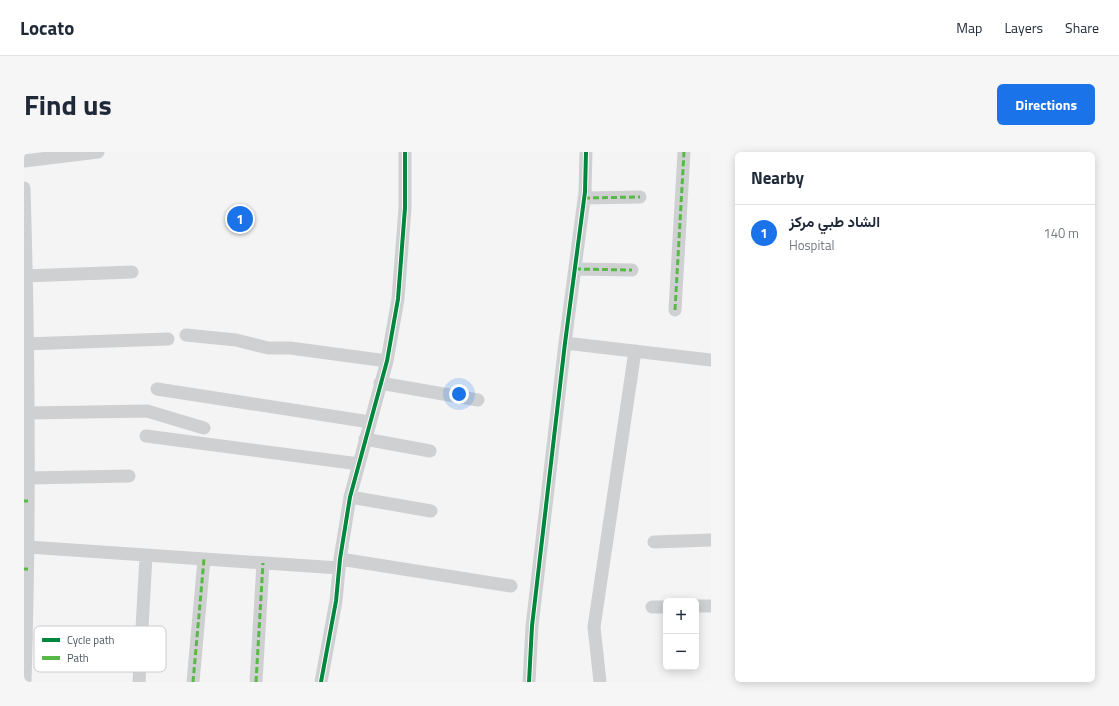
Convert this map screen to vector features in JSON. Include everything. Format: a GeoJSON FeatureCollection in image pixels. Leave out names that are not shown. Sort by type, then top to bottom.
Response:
{"type":"FeatureCollection","features":[{"type":"Feature","properties":{"kind":"street"},"geometry":{"type":"LineString","coordinates":[[24,161],[98,152]]}},
{"type":"Feature","properties":{"kind":"street"},"geometry":{"type":"LineString","coordinates":[[321,682],[336,601],[339,563],[350,497],[386,361],[398,299],[405,208],[405,152]]}},
{"type":"Feature","properties":{"kind":"street"},"geometry":{"type":"LineString","coordinates":[[529,682],[532,626],[565,343],[584,198],[586,152]]}},
{"type":"Feature","properties":{"kind":"street"},"geometry":{"type":"LineString","coordinates":[[675,310],[684,152]]}},
{"type":"Feature","properties":{"kind":"street"},"geometry":{"type":"LineString","coordinates":[[24,188],[29,478],[26,501],[28,547],[26,569],[26,682]]}},
{"type":"Feature","properties":{"kind":"street"},"geometry":{"type":"LineString","coordinates":[[584,198],[640,197]]}},
{"type":"Feature","properties":{"kind":"street"},"geometry":{"type":"LineString","coordinates":[[575,269],[632,270]]}},
{"type":"Feature","properties":{"kind":"street"},"geometry":{"type":"LineString","coordinates":[[25,276],[132,272]]}},
{"type":"Feature","properties":{"kind":"street"},"geometry":{"type":"LineString","coordinates":[[186,336],[236,340],[268,348],[290,348],[386,361]]}},
{"type":"Feature","properties":{"kind":"street"},"geometry":{"type":"LineString","coordinates":[[26,344],[168,339]]}},
{"type":"Feature","properties":{"kind":"street"},"geometry":{"type":"LineString","coordinates":[[565,343],[711,360]]}},
{"type":"Feature","properties":{"kind":"street"},"geometry":{"type":"LineString","coordinates":[[600,682],[594,627],[635,351]]}},
{"type":"Feature","properties":{"kind":"street"},"geometry":{"type":"LineString","coordinates":[[380,383],[478,400]]}},
{"type":"Feature","properties":{"kind":"street"},"geometry":{"type":"LineString","coordinates":[[157,389],[370,422]]}},
{"type":"Feature","properties":{"kind":"street"},"geometry":{"type":"LineString","coordinates":[[28,413],[148,411],[204,428]]}},
{"type":"Feature","properties":{"kind":"street"},"geometry":{"type":"LineString","coordinates":[[146,436],[359,464]]}},
{"type":"Feature","properties":{"kind":"street"},"geometry":{"type":"LineString","coordinates":[[365,439],[430,451]]}},
{"type":"Feature","properties":{"kind":"street"},"geometry":{"type":"LineString","coordinates":[[29,478],[129,476]]}},
{"type":"Feature","properties":{"kind":"street"},"geometry":{"type":"LineString","coordinates":[[350,497],[431,511]]}},
{"type":"Feature","properties":{"kind":"street"},"geometry":{"type":"LineString","coordinates":[[654,542],[711,540]]}},
{"type":"Feature","properties":{"kind":"street"},"geometry":{"type":"LineString","coordinates":[[28,547],[263,563],[339,563],[511,586]]}},
{"type":"Feature","properties":{"kind":"street"},"geometry":{"type":"LineString","coordinates":[[142,626],[146,556]]}},
{"type":"Feature","properties":{"kind":"street"},"geometry":{"type":"LineString","coordinates":[[193,682],[204,559]]}},
{"type":"Feature","properties":{"kind":"street"},"geometry":{"type":"LineString","coordinates":[[256,682],[263,563]]}},
{"type":"Feature","properties":{"kind":"street"},"geometry":{"type":"LineString","coordinates":[[699,606],[711,606]]}},
{"type":"Feature","properties":{"kind":"street"},"geometry":{"type":"LineString","coordinates":[[652,607],[663,607]]}},
{"type":"Feature","properties":{"kind":"street"},"geometry":{"type":"LineString","coordinates":[[139,682],[140,672]]}},
{"type":"Feature","properties":{"kind":"marked path"},"geometry":{"type":"LineString","coordinates":[[675,310],[684,152]]}},
{"type":"Feature","properties":{"kind":"marked path"},"geometry":{"type":"LineString","coordinates":[[584,198],[640,197]]}},
{"type":"Feature","properties":{"kind":"marked path"},"geometry":{"type":"LineString","coordinates":[[575,269],[632,270]]}},
{"type":"Feature","properties":{"kind":"marked path"},"geometry":{"type":"LineString","coordinates":[[193,682],[204,559]]}},
{"type":"Feature","properties":{"kind":"marked path"},"geometry":{"type":"LineString","coordinates":[[256,682],[263,563]]}},
{"type":"Feature","properties":{"kind":"cycle path"},"geometry":{"type":"LineString","coordinates":[[321,682],[336,601],[340,559],[350,497],[387,361],[398,299],[405,208],[405,152]]}},
{"type":"Feature","properties":{"kind":"cycle path"},"geometry":{"type":"LineString","coordinates":[[529,682],[532,626],[565,343],[585,192],[586,152]]}},
{"type":"Feature","properties":{"kind":"place","name":"الشاد طبي مرکز"},"geometry":{"type":"Point","coordinates":[240,219]}}]}
